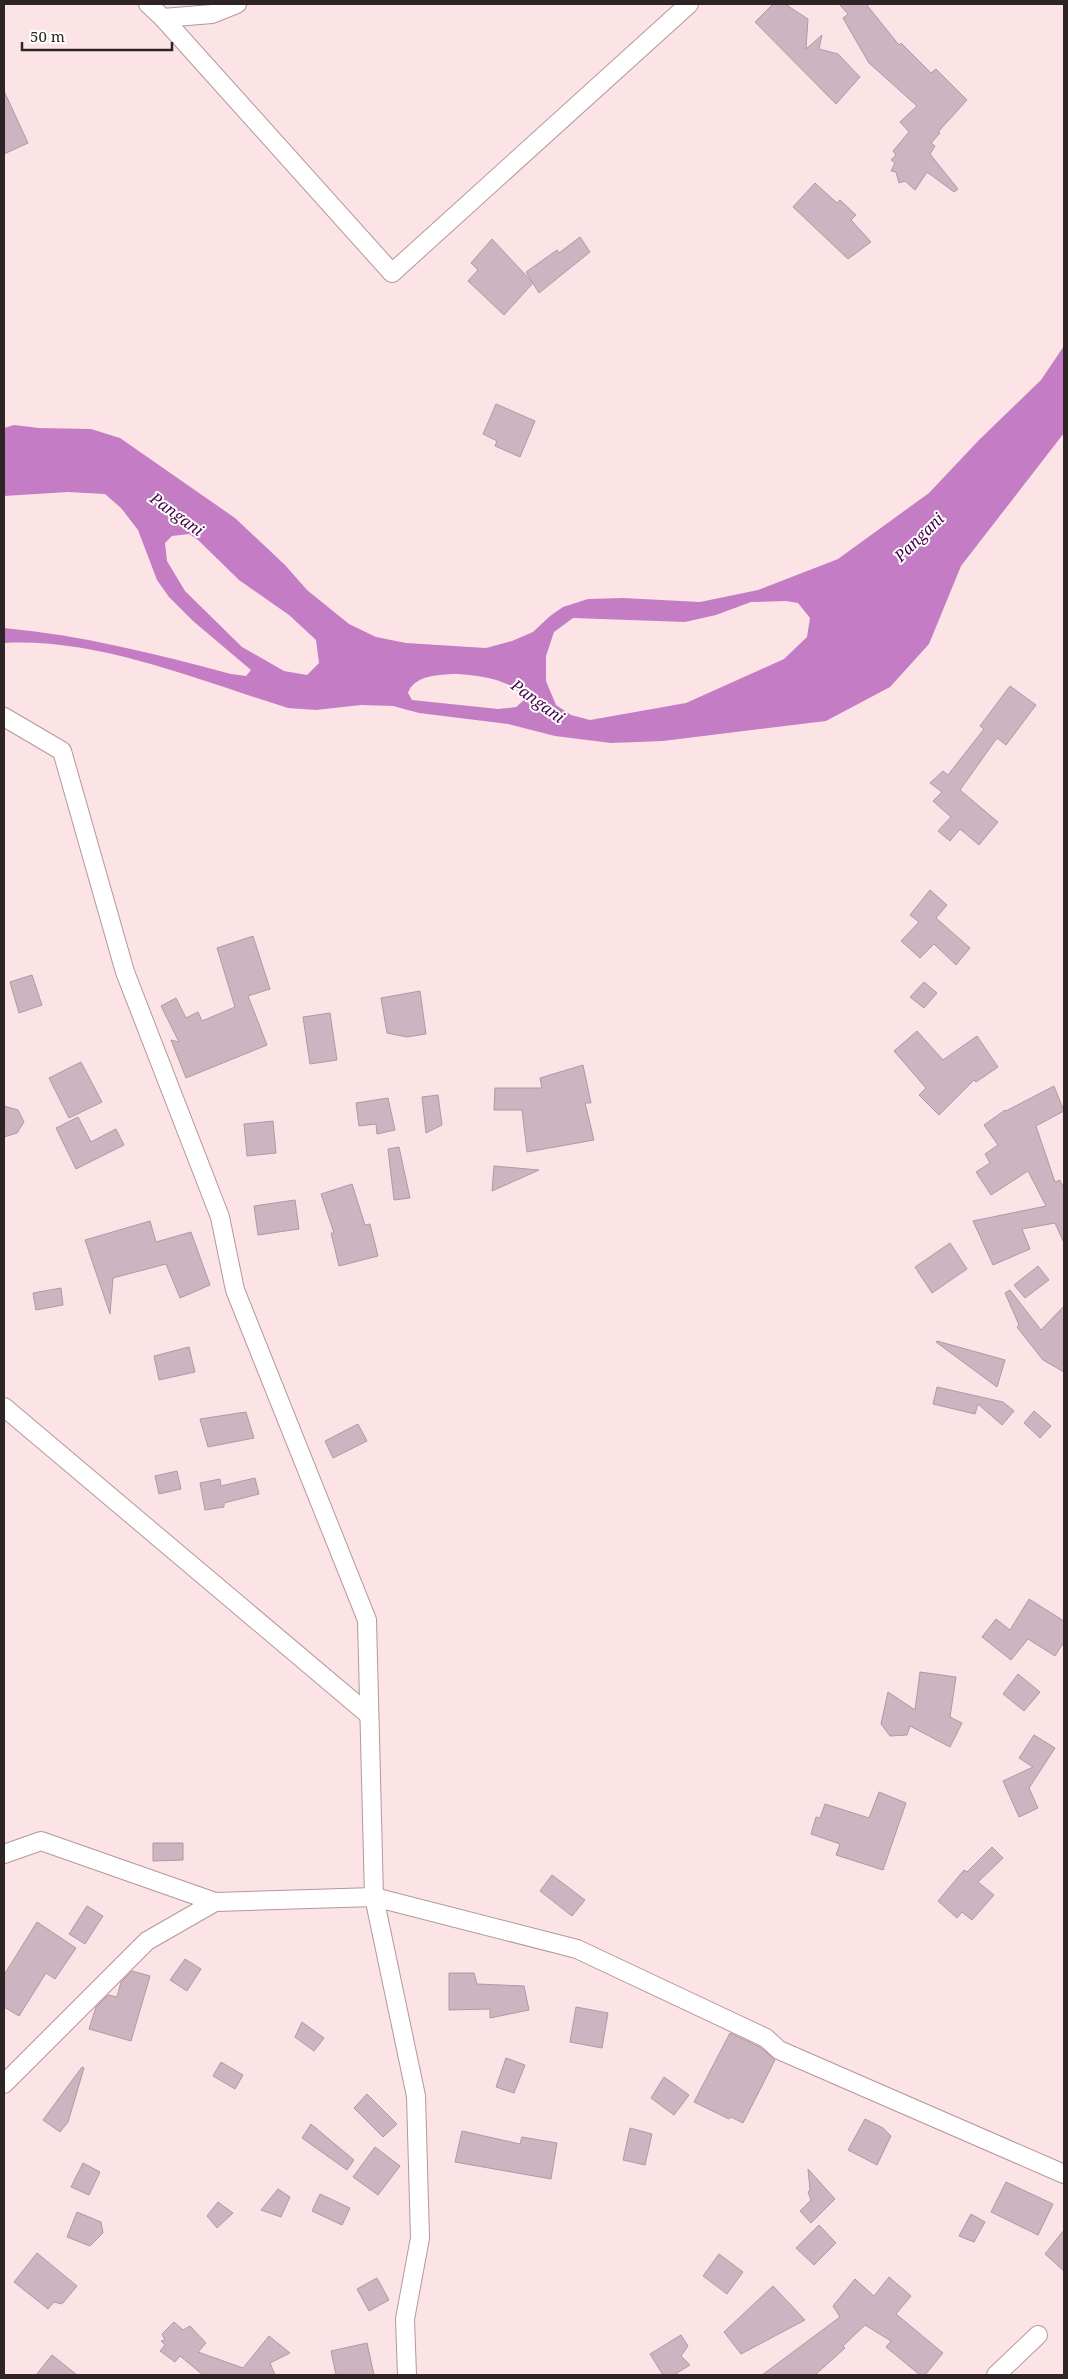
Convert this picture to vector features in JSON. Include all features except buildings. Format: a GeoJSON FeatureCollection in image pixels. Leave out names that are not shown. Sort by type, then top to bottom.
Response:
{"type":"FeatureCollection","features":[{"type":"Feature","properties":{"kind":"street"},"geometry":{"type":"LineString","coordinates":[[148,4],[163,18],[392,273],[689,4]]}},
{"type":"Feature","properties":{"kind":"street"},"geometry":{"type":"LineString","coordinates":[[163,18],[212,14],[237,4]]}},
{"type":"Feature","properties":{"kind":"street"},"geometry":{"type":"LineString","coordinates":[[4,717],[62,751],[125,972],[220,1217],[235,1290],[367,1620],[374,1897],[416,2096],[420,2238],[406,2319],[407,2375]]}},
{"type":"Feature","properties":{"kind":"street"},"geometry":{"type":"LineString","coordinates":[[4,1406],[369,1715]]}},
{"type":"Feature","properties":{"kind":"street"},"geometry":{"type":"LineString","coordinates":[[4,1854],[41,1841],[215,1902],[374,1897],[577,1949],[766,2038],[780,2050],[1064,2174]]}},
{"type":"Feature","properties":{"kind":"street"},"geometry":{"type":"LineString","coordinates":[[4,2084],[148,1941],[215,1902]]}},
{"type":"Feature","properties":{"kind":"street"},"geometry":{"type":"LineString","coordinates":[[996,2375],[1038,2335]]}},
{"type":"Feature","properties":{"kind":"water","name":"Pangani"},"geometry":{"type":"Polygon","coordinates":[[[1064,346],[1064,433],[961,566],[929,644],[890,687],[826,721],[663,741],[611,743],[555,736],[508,724],[419,713],[393,706],[361,705],[316,710],[288,708],[148,663],[112,654],[40,643],[4,643],[4,628],[33,631],[90,640],[231,674],[246,676],[251,670],[193,621],[169,597],[157,580],[138,530],[121,508],[105,494],[68,492],[4,496],[4,428],[14,425],[39,428],[91,429],[120,438],[235,518],[285,565],[307,590],[349,624],[376,637],[406,643],[486,648],[512,641],[533,632],[563,607],[588,599],[623,598],[700,602],[758,590],[838,559],[929,493],[979,440],[1041,380],[1064,346]],[[189,534],[172,536],[165,543],[167,561],[185,591],[242,647],[284,671],[307,675],[319,663],[316,640],[289,615],[239,580],[197,539],[189,534]],[[786,601],[751,602],[716,615],[685,622],[573,618],[554,632],[546,656],[546,681],[556,705],[571,715],[590,720],[686,703],[784,659],[807,637],[810,618],[798,603],[786,601]],[[446,674],[426,678],[415,683],[408,693],[412,700],[498,709],[516,707],[523,701],[520,694],[513,688],[493,679],[446,674]]]}}]}
